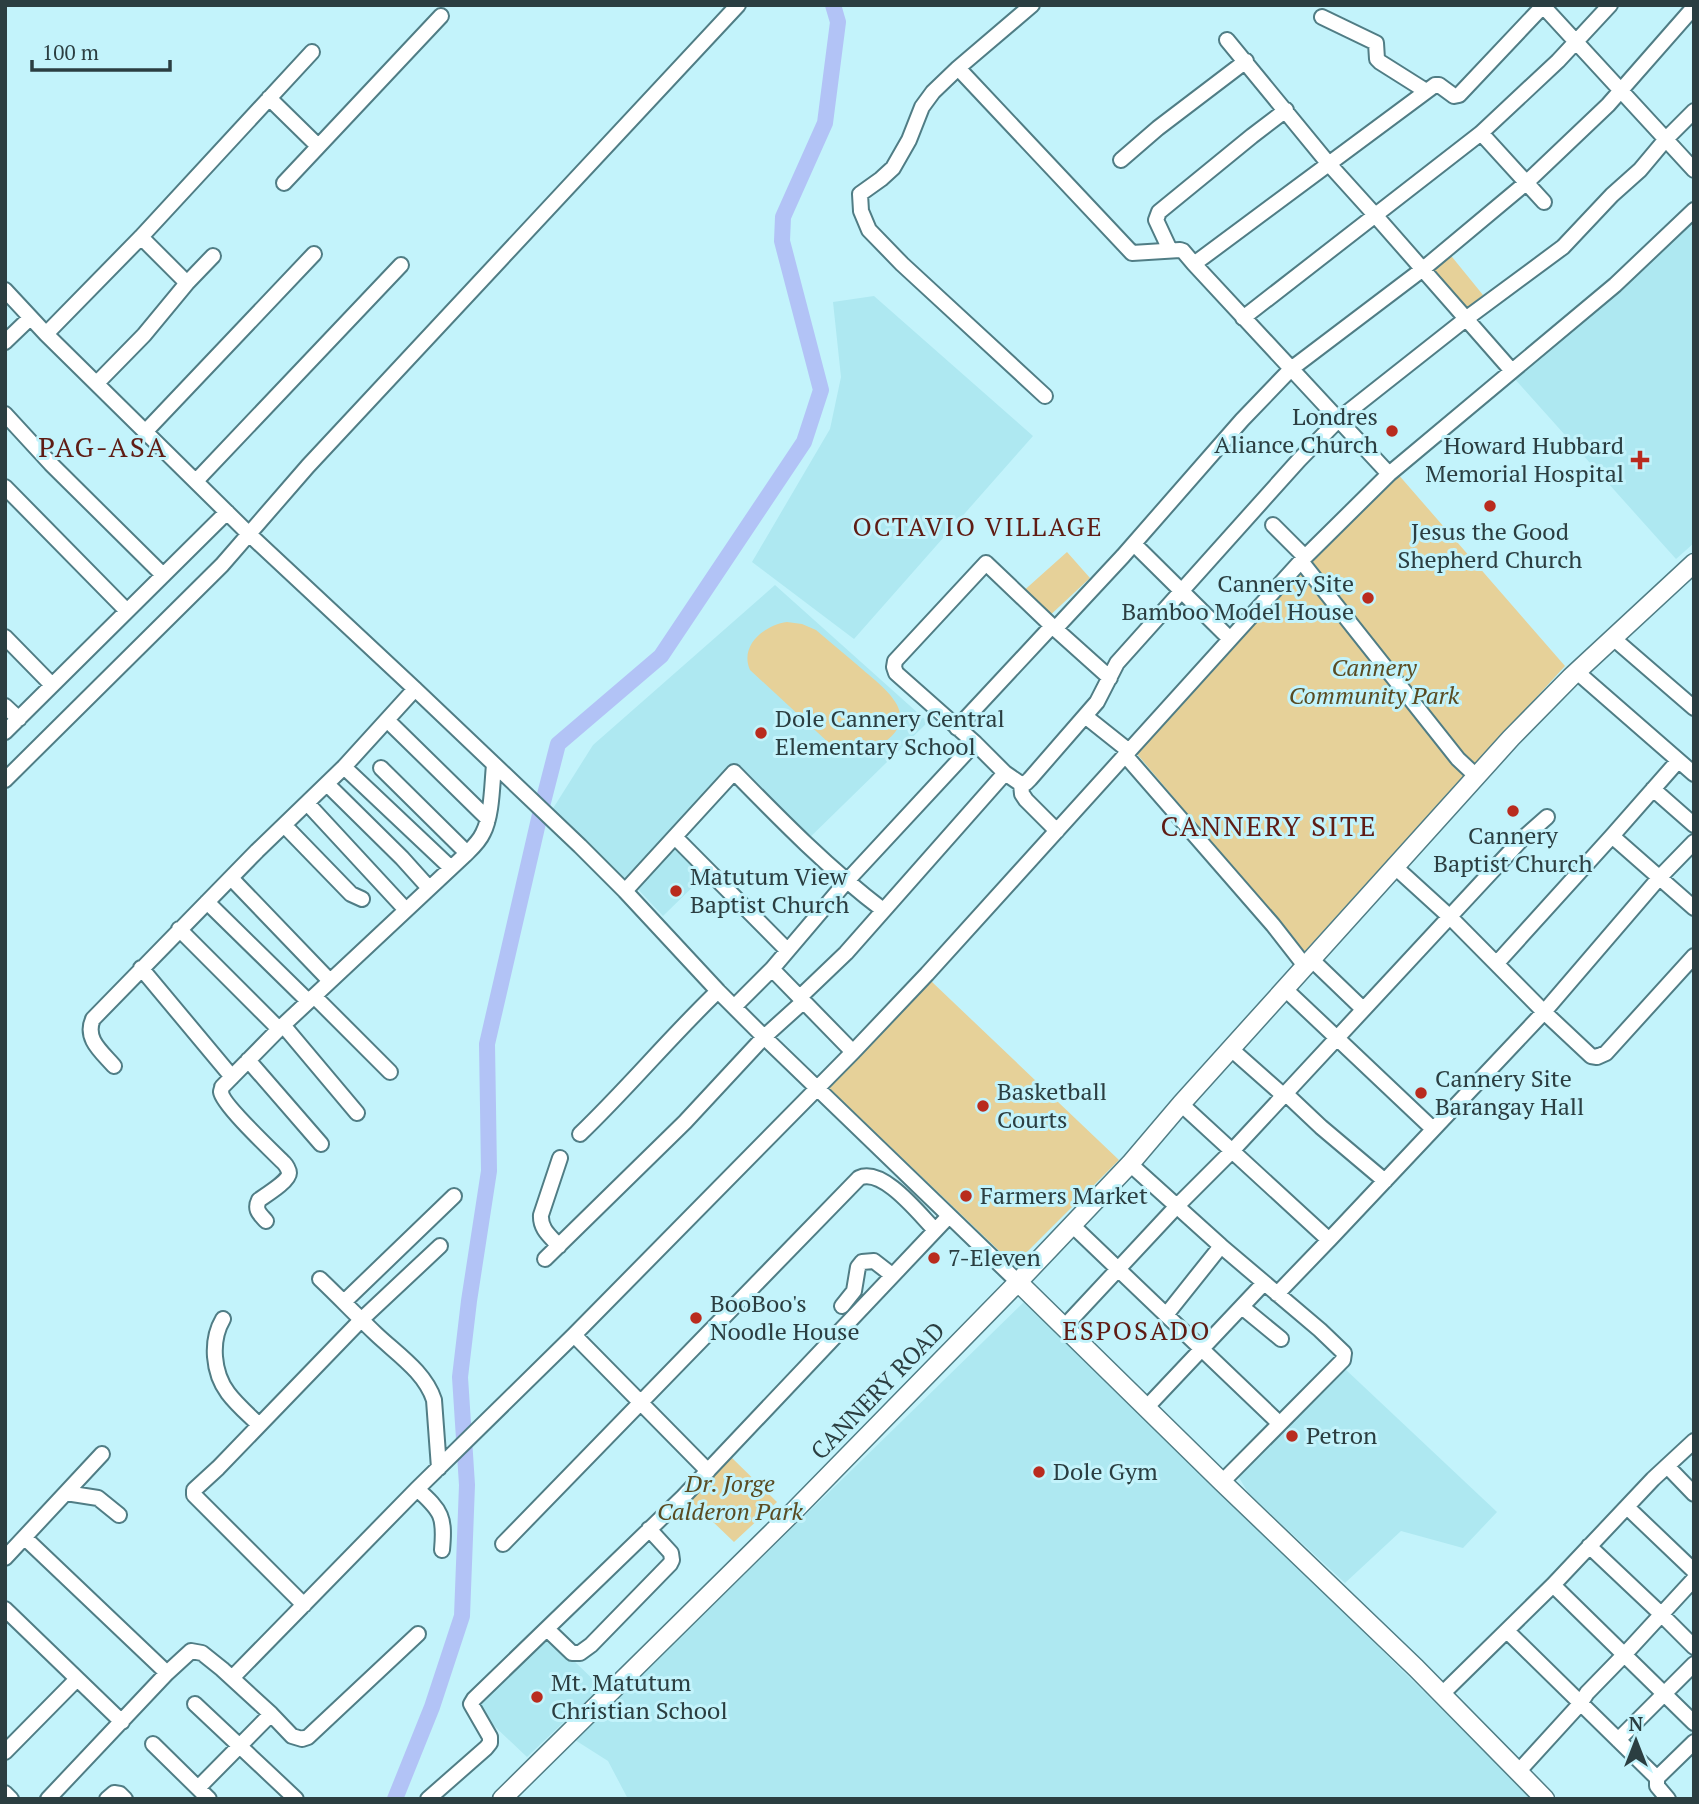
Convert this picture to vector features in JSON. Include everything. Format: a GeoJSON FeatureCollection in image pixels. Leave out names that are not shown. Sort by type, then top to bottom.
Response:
{"type":"FeatureCollection","features":[{"type":"Feature","properties":{"kind":"main road","name":"CANNERY ROAD"},"geometry":{"type":"LineString","coordinates":[[502,1799],[793,1512],[1018,1282],[1130,1164],[1475,775],[1577,671],[1694,563]]}},
{"type":"Feature","properties":{"kind":"main road"},"geometry":{"type":"LineString","coordinates":[[1018,1282],[1441,1694],[1545,1799]]}},
{"type":"Feature","properties":{"kind":"street"},"geometry":{"type":"LineString","coordinates":[[5,780],[222,565],[316,457],[738,5]]}},
{"type":"Feature","properties":{"kind":"street"},"geometry":{"type":"LineString","coordinates":[[1032,5],[933,92],[922,107],[909,140],[893,168],[860,194],[861,212],[869,230],[1045,396]]}},
{"type":"Feature","properties":{"kind":"street"},"geometry":{"type":"LineString","coordinates":[[1243,318],[1480,133],[1558,61],[1610,5]]}},
{"type":"Feature","properties":{"kind":"street"},"geometry":{"type":"LineString","coordinates":[[1194,264],[1426,91],[1438,84],[1452,96],[1459,95],[1544,6],[1694,170]]}},
{"type":"Feature","properties":{"kind":"street"},"geometry":{"type":"LineString","coordinates":[[957,728],[1134,544],[1224,440],[1291,369],[1423,269],[1526,183],[1620,91],[1694,7]]}},
{"type":"Feature","properties":{"kind":"street"},"geometry":{"type":"LineString","coordinates":[[284,183],[442,16]]}},
{"type":"Feature","properties":{"kind":"street"},"geometry":{"type":"LineString","coordinates":[[1322,17],[1376,43],[1377,59],[1380,62],[1426,91]]}},
{"type":"Feature","properties":{"kind":"street"},"geometry":{"type":"LineString","coordinates":[[1227,40],[1328,163],[1512,371]]}},
{"type":"Feature","properties":{"kind":"street"},"geometry":{"type":"LineString","coordinates":[[46,334],[141,237],[312,52]]}},
{"type":"Feature","properties":{"kind":"street"},"geometry":{"type":"LineString","coordinates":[[1121,160],[1158,128],[1246,61]]}},
{"type":"Feature","properties":{"kind":"street"},"geometry":{"type":"LineString","coordinates":[[958,68],[1132,253],[1183,251],[1389,474]]}},
{"type":"Feature","properties":{"kind":"street"},"geometry":{"type":"LineString","coordinates":[[269,97],[318,146]]}},
{"type":"Feature","properties":{"kind":"street"},"geometry":{"type":"LineString","coordinates":[[1170,250],[1156,220],[1159,212],[1286,110]]}},
{"type":"Feature","properties":{"kind":"street"},"geometry":{"type":"LineString","coordinates":[[1021,784],[1030,779],[1097,702],[1117,663],[1339,419],[1467,318],[1563,247],[1694,111]]}},
{"type":"Feature","properties":{"kind":"street"},"geometry":{"type":"LineString","coordinates":[[1480,133],[1544,202]]}},
{"type":"Feature","properties":{"kind":"street"},"geometry":{"type":"LineString","coordinates":[[232,1678],[853,1052],[1303,559],[1389,474],[1615,285],[1694,210]]}},
{"type":"Feature","properties":{"kind":"street"},"geometry":{"type":"LineString","coordinates":[[141,237],[187,284]]}},
{"type":"Feature","properties":{"kind":"street"},"geometry":{"type":"LineString","coordinates":[[146,431],[314,254]]}},
{"type":"Feature","properties":{"kind":"street"},"geometry":{"type":"LineString","coordinates":[[97,383],[144,335],[213,256]]}},
{"type":"Feature","properties":{"kind":"street"},"geometry":{"type":"LineString","coordinates":[[196,481],[401,265]]}},
{"type":"Feature","properties":{"kind":"street"},"geometry":{"type":"LineString","coordinates":[[5,290],[30,318],[250,535],[625,891],[764,1037],[1018,1282]]}},
{"type":"Feature","properties":{"kind":"street"},"geometry":{"type":"LineString","coordinates":[[5,342],[30,318]]}},
{"type":"Feature","properties":{"kind":"street"},"geometry":{"type":"LineString","coordinates":[[5,414],[51,464],[163,575]]}},
{"type":"Feature","properties":{"kind":"street"},"geometry":{"type":"LineString","coordinates":[[5,487],[127,611]]}},
{"type":"Feature","properties":{"kind":"street"},"geometry":{"type":"LineString","coordinates":[[5,732],[227,512]]}},
{"type":"Feature","properties":{"kind":"street"},"geometry":{"type":"LineString","coordinates":[[1273,525],[1303,559],[1458,759],[1475,775]]}},
{"type":"Feature","properties":{"kind":"street"},"geometry":{"type":"LineString","coordinates":[[1134,544],[1230,639]]}},
{"type":"Feature","properties":{"kind":"street"},"geometry":{"type":"LineString","coordinates":[[1057,831],[1026,800],[1021,784],[1005,773],[896,673],[894,664],[986,563],[1110,678]]}},
{"type":"Feature","properties":{"kind":"street"},"geometry":{"type":"LineString","coordinates":[[5,637],[52,685]]}},
{"type":"Feature","properties":{"kind":"street"},"geometry":{"type":"LineString","coordinates":[[1613,638],[1694,708]]}},
{"type":"Feature","properties":{"kind":"street"},"geometry":{"type":"LineString","coordinates":[[1577,671],[1694,774]]}},
{"type":"Feature","properties":{"kind":"street"},"geometry":{"type":"LineString","coordinates":[[114,1066],[90,1035],[93,1019],[179,929],[344,767],[415,689]]}},
{"type":"Feature","properties":{"kind":"street"},"geometry":{"type":"LineString","coordinates":[[5,706],[19,719]]}},
{"type":"Feature","properties":{"kind":"street"},"geometry":{"type":"LineString","coordinates":[[1085,716],[1127,753],[1308,963],[1363,1009]]}},
{"type":"Feature","properties":{"kind":"street"},"geometry":{"type":"LineString","coordinates":[[387,720],[488,819]]}},
{"type":"Feature","properties":{"kind":"street"},"geometry":{"type":"LineString","coordinates":[[734,1007],[772,969],[846,881],[975,743]]}},
{"type":"Feature","properties":{"kind":"street"},"geometry":{"type":"LineString","coordinates":[[1497,963],[1678,761]]}},
{"type":"Feature","properties":{"kind":"street"},"geometry":{"type":"LineString","coordinates":[[266,1221],[258,1212],[259,1200],[285,1181],[289,1173],[284,1163],[223,1097],[222,1087],[281,1027],[467,853],[484,831],[488,819],[494,765]]}},
{"type":"Feature","properties":{"kind":"street"},"geometry":{"type":"LineString","coordinates":[[344,767],[451,868]]}},
{"type":"Feature","properties":{"kind":"street"},"geometry":{"type":"LineString","coordinates":[[381,768],[467,853]]}},
{"type":"Feature","properties":{"kind":"street"},"geometry":{"type":"LineString","coordinates":[[625,891],[734,772],[795,834],[883,911]]}},
{"type":"Feature","properties":{"kind":"street"},"geometry":{"type":"LineString","coordinates":[[545,1259],[685,1122],[846,953],[1005,773]]}},
{"type":"Feature","properties":{"kind":"street"},"geometry":{"type":"LineString","coordinates":[[327,784],[429,888]]}},
{"type":"Feature","properties":{"kind":"street"},"geometry":{"type":"LineString","coordinates":[[1653,789],[1694,825]]}},
{"type":"Feature","properties":{"kind":"street"},"geometry":{"type":"LineString","coordinates":[[307,803],[406,911]]}},
{"type":"Feature","properties":{"kind":"street"},"geometry":{"type":"LineString","coordinates":[[1065,1326],[1521,840],[1547,817]]}},
{"type":"Feature","properties":{"kind":"street"},"geometry":{"type":"LineString","coordinates":[[284,825],[351,894],[362,899]]}},
{"type":"Feature","properties":{"kind":"street"},"geometry":{"type":"LineString","coordinates":[[1612,836],[1694,908]]}},
{"type":"Feature","properties":{"kind":"street"},"geometry":{"type":"LineString","coordinates":[[676,838],[788,950]]}},
{"type":"Feature","properties":{"kind":"street"},"geometry":{"type":"LineString","coordinates":[[1276,1294],[1544,1012],[1659,878],[1694,842]]}},
{"type":"Feature","properties":{"kind":"street"},"geometry":{"type":"LineString","coordinates":[[1394,866],[1450,917],[1591,1056],[1601,1056],[1606,1052],[1694,956]]}},
{"type":"Feature","properties":{"kind":"street"},"geometry":{"type":"LineString","coordinates":[[231,878],[330,981]]}},
{"type":"Feature","properties":{"kind":"street"},"geometry":{"type":"LineString","coordinates":[[207,902],[390,1072]]}},
{"type":"Feature","properties":{"kind":"street"},"geometry":{"type":"LineString","coordinates":[[179,929],[281,1027],[357,1113]]}},
{"type":"Feature","properties":{"kind":"street"},"geometry":{"type":"LineString","coordinates":[[141,968],[232,1077]]}},
{"type":"Feature","properties":{"kind":"street"},"geometry":{"type":"LineString","coordinates":[[772,969],[853,1052]]}},
{"type":"Feature","properties":{"kind":"street"},"geometry":{"type":"LineString","coordinates":[[1285,989],[1433,1129]]}},
{"type":"Feature","properties":{"kind":"street"},"geometry":{"type":"LineString","coordinates":[[580,1134],[614,1102],[668,1041],[718,991]]}},
{"type":"Feature","properties":{"kind":"street"},"geometry":{"type":"LineString","coordinates":[[1231,1049],[1385,1181]]}},
{"type":"Feature","properties":{"kind":"street"},"geometry":{"type":"LineString","coordinates":[[248,1060],[321,1144]]}},
{"type":"Feature","properties":{"kind":"street"},"geometry":{"type":"LineString","coordinates":[[1181,1104],[1329,1240]]}},
{"type":"Feature","properties":{"kind":"street"},"geometry":{"type":"LineString","coordinates":[[559,1158],[540,1223],[559,1246]]}},
{"type":"Feature","properties":{"kind":"street"},"geometry":{"type":"LineString","coordinates":[[1130,1164],[1342,1350],[1344,1356],[1222,1482]]}},
{"type":"Feature","properties":{"kind":"street"},"geometry":{"type":"LineString","coordinates":[[503,1544],[859,1178],[871,1176],[889,1184],[935,1230]]}},
{"type":"Feature","properties":{"kind":"street"},"geometry":{"type":"LineString","coordinates":[[344,1302],[454,1196]]}},
{"type":"Feature","properties":{"kind":"street"},"geometry":{"type":"LineString","coordinates":[[428,1799],[486,1748],[489,1742],[490,1737],[472,1707],[472,1702],[708,1471],[949,1216]]}},
{"type":"Feature","properties":{"kind":"street"},"geometry":{"type":"LineString","coordinates":[[1072,1225],[1279,1423]]}},
{"type":"Feature","properties":{"kind":"street"},"geometry":{"type":"LineString","coordinates":[[304,1605],[193,1493],[194,1490],[361,1320],[440,1246]]}},
{"type":"Feature","properties":{"kind":"street"},"geometry":{"type":"LineString","coordinates":[[1166,1315],[1222,1246]]}},
{"type":"Feature","properties":{"kind":"street"},"geometry":{"type":"LineString","coordinates":[[842,1306],[854,1291],[858,1267],[862,1262],[874,1261],[892,1275]]}},
{"type":"Feature","properties":{"kind":"street"},"geometry":{"type":"LineString","coordinates":[[320,1279],[411,1366],[430,1390],[434,1400],[439,1468]]}},
{"type":"Feature","properties":{"kind":"street"},"geometry":{"type":"LineString","coordinates":[[1146,1408],[1265,1283]]}},
{"type":"Feature","properties":{"kind":"street"},"geometry":{"type":"LineString","coordinates":[[1242,1307],[1281,1339]]}},
{"type":"Feature","properties":{"kind":"street"},"geometry":{"type":"LineString","coordinates":[[223,1319],[215,1335],[218,1374],[233,1400],[259,1425]]}},
{"type":"Feature","properties":{"kind":"street"},"geometry":{"type":"LineString","coordinates":[[574,1335],[708,1471]]}},
{"type":"Feature","properties":{"kind":"street"},"geometry":{"type":"LineString","coordinates":[[1441,1694],[1553,1586],[1694,1441]]}},
{"type":"Feature","properties":{"kind":"street"},"geometry":{"type":"LineString","coordinates":[[5,1558],[102,1454]]}},
{"type":"Feature","properties":{"kind":"street"},"geometry":{"type":"LineString","coordinates":[[1667,1466],[1694,1494]]}},
{"type":"Feature","properties":{"kind":"street"},"geometry":{"type":"LineString","coordinates":[[417,1489],[431,1501],[440,1514],[444,1531],[442,1550]]}},
{"type":"Feature","properties":{"kind":"street"},"geometry":{"type":"LineString","coordinates":[[66,1493],[98,1498],[119,1515]]}},
{"type":"Feature","properties":{"kind":"street"},"geometry":{"type":"LineString","coordinates":[[1627,1507],[1694,1572]]}},
{"type":"Feature","properties":{"kind":"street"},"geometry":{"type":"LineString","coordinates":[[547,1629],[570,1653],[580,1653],[591,1645],[672,1560],[671,1553],[649,1529]]}},
{"type":"Feature","properties":{"kind":"street"},"geometry":{"type":"LineString","coordinates":[[25,1538],[167,1673]]}},
{"type":"Feature","properties":{"kind":"street"},"geometry":{"type":"LineString","coordinates":[[1589,1546],[1694,1647]]}},
{"type":"Feature","properties":{"kind":"street"},"geometry":{"type":"LineString","coordinates":[[1518,1772],[1587,1693],[1694,1579]]}},
{"type":"Feature","properties":{"kind":"street"},"geometry":{"type":"LineString","coordinates":[[1553,1586],[1694,1723]]}},
{"type":"Feature","properties":{"kind":"street"},"geometry":{"type":"LineString","coordinates":[[5,1609],[122,1722]]}},
{"type":"Feature","properties":{"kind":"street"},"geometry":{"type":"LineString","coordinates":[[1507,1631],[1657,1778],[1657,1786],[1668,1799]]}},
{"type":"Feature","properties":{"kind":"street"},"geometry":{"type":"LineString","coordinates":[[48,1799],[191,1651],[196,1651],[212,1661],[292,1736],[302,1739],[308,1737],[418,1634]]}},
{"type":"Feature","properties":{"kind":"street"},"geometry":{"type":"LineString","coordinates":[[1618,1740],[1694,1664]]}},
{"type":"Feature","properties":{"kind":"street"},"geometry":{"type":"LineString","coordinates":[[5,1752],[78,1679]]}},
{"type":"Feature","properties":{"kind":"street"},"geometry":{"type":"LineString","coordinates":[[195,1704],[296,1799]]}},
{"type":"Feature","properties":{"kind":"street"},"geometry":{"type":"LineString","coordinates":[[153,1744],[204,1794],[240,1746],[271,1714]]}},
{"type":"Feature","properties":{"kind":"street"},"geometry":{"type":"LineString","coordinates":[[1657,1778],[1694,1742]]}},
{"type":"Feature","properties":{"kind":"street"},"geometry":{"type":"LineString","coordinates":[[5,1793],[11,1799]]}},
{"type":"Feature","properties":{"kind":"street"},"geometry":{"type":"LineString","coordinates":[[107,1799],[116,1793],[125,1799]]}},
{"type":"Feature","properties":{"kind":"shaded area","name":"Howard Hubbard Memorial Hospital"},"geometry":{"type":"Polygon","coordinates":[[[1694,218],[1694,543],[1676,559],[1513,377],[1694,218]]]}},
{"type":"Feature","properties":{"kind":"shaded area"},"geometry":{"type":"Polygon","coordinates":[[[874,296],[1033,436],[854,639],[752,562],[830,429],[841,377],[833,302],[874,296]]]}},
{"type":"Feature","properties":{"kind":"shaded area","name":"Dole Cannery Central Elementary School"},"geometry":{"type":"Polygon","coordinates":[[[775,585],[928,722],[801,846],[734,771],[625,884],[552,810],[593,745],[775,585]]]}},
{"type":"Feature","properties":{"kind":"shaded area"},"geometry":{"type":"Polygon","coordinates":[[[676,841],[707,873],[663,916],[634,885],[676,841]]]}},
{"type":"Feature","properties":{"kind":"shaded area"},"geometry":{"type":"Polygon","coordinates":[[[1026,1300],[1533,1799],[628,1799],[608,1761],[575,1740],[1026,1300]]]}},
{"type":"Feature","properties":{"kind":"shaded area"},"geometry":{"type":"Polygon","coordinates":[[[1344,1368],[1497,1512],[1463,1548],[1401,1531],[1345,1583],[1249,1494],[1238,1476],[1344,1368]]]}},
{"type":"Feature","properties":{"kind":"shaded area","name":"Mt. Matutum Christian School"},"geometry":{"type":"Polygon","coordinates":[[[546,1634],[601,1687],[527,1757],[473,1706],[546,1634]]]}},
{"type":"Feature","properties":{"kind":"green space"},"geometry":{"type":"Polygon","coordinates":[[[1448,252],[1483,295],[1462,312],[1427,269],[1448,252]]]}},
{"type":"Feature","properties":{"kind":"green space","name":"Cannery Community Park"},"geometry":{"type":"Polygon","coordinates":[[[1397,473],[1565,666],[1304,952],[1137,754],[1309,561],[1397,473]]]}},
{"type":"Feature","properties":{"kind":"green space"},"geometry":{"type":"Polygon","coordinates":[[[1067,552],[1090,578],[1045,620],[1020,594],[1067,552]]]}},
{"type":"Feature","properties":{"kind":"green space"},"geometry":{"type":"Polygon","coordinates":[[[787,622],[816,630],[883,687],[898,707],[900,717],[898,727],[891,737],[876,748],[864,752],[847,752],[836,747],[750,670],[748,652],[756,638],[770,627],[787,622]]]}},
{"type":"Feature","properties":{"kind":"green space"},"geometry":{"type":"Polygon","coordinates":[[[931,981],[1119,1160],[1014,1265],[826,1085],[931,981]]]}},
{"type":"Feature","properties":{"kind":"green space","name":"Dr. Jorge Calderon Park"},"geometry":{"type":"Polygon","coordinates":[[[730,1456],[777,1502],[734,1542],[687,1497],[730,1456]]]}},
{"type":"Feature","properties":{"kind":"waterway"},"geometry":{"type":"LineString","coordinates":[[395,1799],[432,1707],[462,1616],[467,1485],[460,1377],[489,1171],[487,1044],[541,810],[558,744],[661,656],[804,442],[821,390],[782,241],[783,217],[825,123],[838,22],[833,5]]}},
{"type":"Feature","properties":{"kind":"place","name":"Londres Aliance Church"},"geometry":{"type":"Point","coordinates":[1392,431]}},
{"type":"Feature","properties":{"kind":"place","name":"Howard Hubbard Memorial Hospital"},"geometry":{"type":"Point","coordinates":[1640,460]}},
{"type":"Feature","properties":{"kind":"place","name":"Jesus the Good Shepherd Church"},"geometry":{"type":"Point","coordinates":[1490,506]}},
{"type":"Feature","properties":{"kind":"place","name":"Cannery Site Bamboo Model House"},"geometry":{"type":"Point","coordinates":[1368,598]}},
{"type":"Feature","properties":{"kind":"place","name":"Dole Cannery Central Elementary School"},"geometry":{"type":"Point","coordinates":[761,733]}},
{"type":"Feature","properties":{"kind":"place","name":"Cannery Baptist Church"},"geometry":{"type":"Point","coordinates":[1513,811]}},
{"type":"Feature","properties":{"kind":"place","name":"Matutum View Baptist Church"},"geometry":{"type":"Point","coordinates":[676,891]}},
{"type":"Feature","properties":{"kind":"place","name":"Cannery Site Barangay Hall"},"geometry":{"type":"Point","coordinates":[1421,1093]}},
{"type":"Feature","properties":{"kind":"place","name":"Basketball Courts"},"geometry":{"type":"Point","coordinates":[983,1106]}},
{"type":"Feature","properties":{"kind":"place","name":"Farmers Market"},"geometry":{"type":"Point","coordinates":[966,1196]}},
{"type":"Feature","properties":{"kind":"place","name":"7-Eleven"},"geometry":{"type":"Point","coordinates":[934,1258]}},
{"type":"Feature","properties":{"kind":"place","name":"BooBoo's Noodle House"},"geometry":{"type":"Point","coordinates":[696,1318]}},
{"type":"Feature","properties":{"kind":"place","name":"Petron"},"geometry":{"type":"Point","coordinates":[1292,1436]}},
{"type":"Feature","properties":{"kind":"place","name":"Dole Gym"},"geometry":{"type":"Point","coordinates":[1039,1472]}},
{"type":"Feature","properties":{"kind":"place","name":"Mt. Matutum Christian School"},"geometry":{"type":"Point","coordinates":[537,1697]}},
{"type":"Feature","properties":{"kind":"district","name":"PAG-ASA"},"geometry":{"type":"Point","coordinates":[103,447]}},
{"type":"Feature","properties":{"kind":"district","name":"OCTAVIO VILLAGE"},"geometry":{"type":"Point","coordinates":[978,527]}},
{"type":"Feature","properties":{"kind":"district","name":"CANNERY SITE"},"geometry":{"type":"Point","coordinates":[1269,826]}},
{"type":"Feature","properties":{"kind":"district","name":"ESPOSADO"},"geometry":{"type":"Point","coordinates":[1137,1331]}}]}
